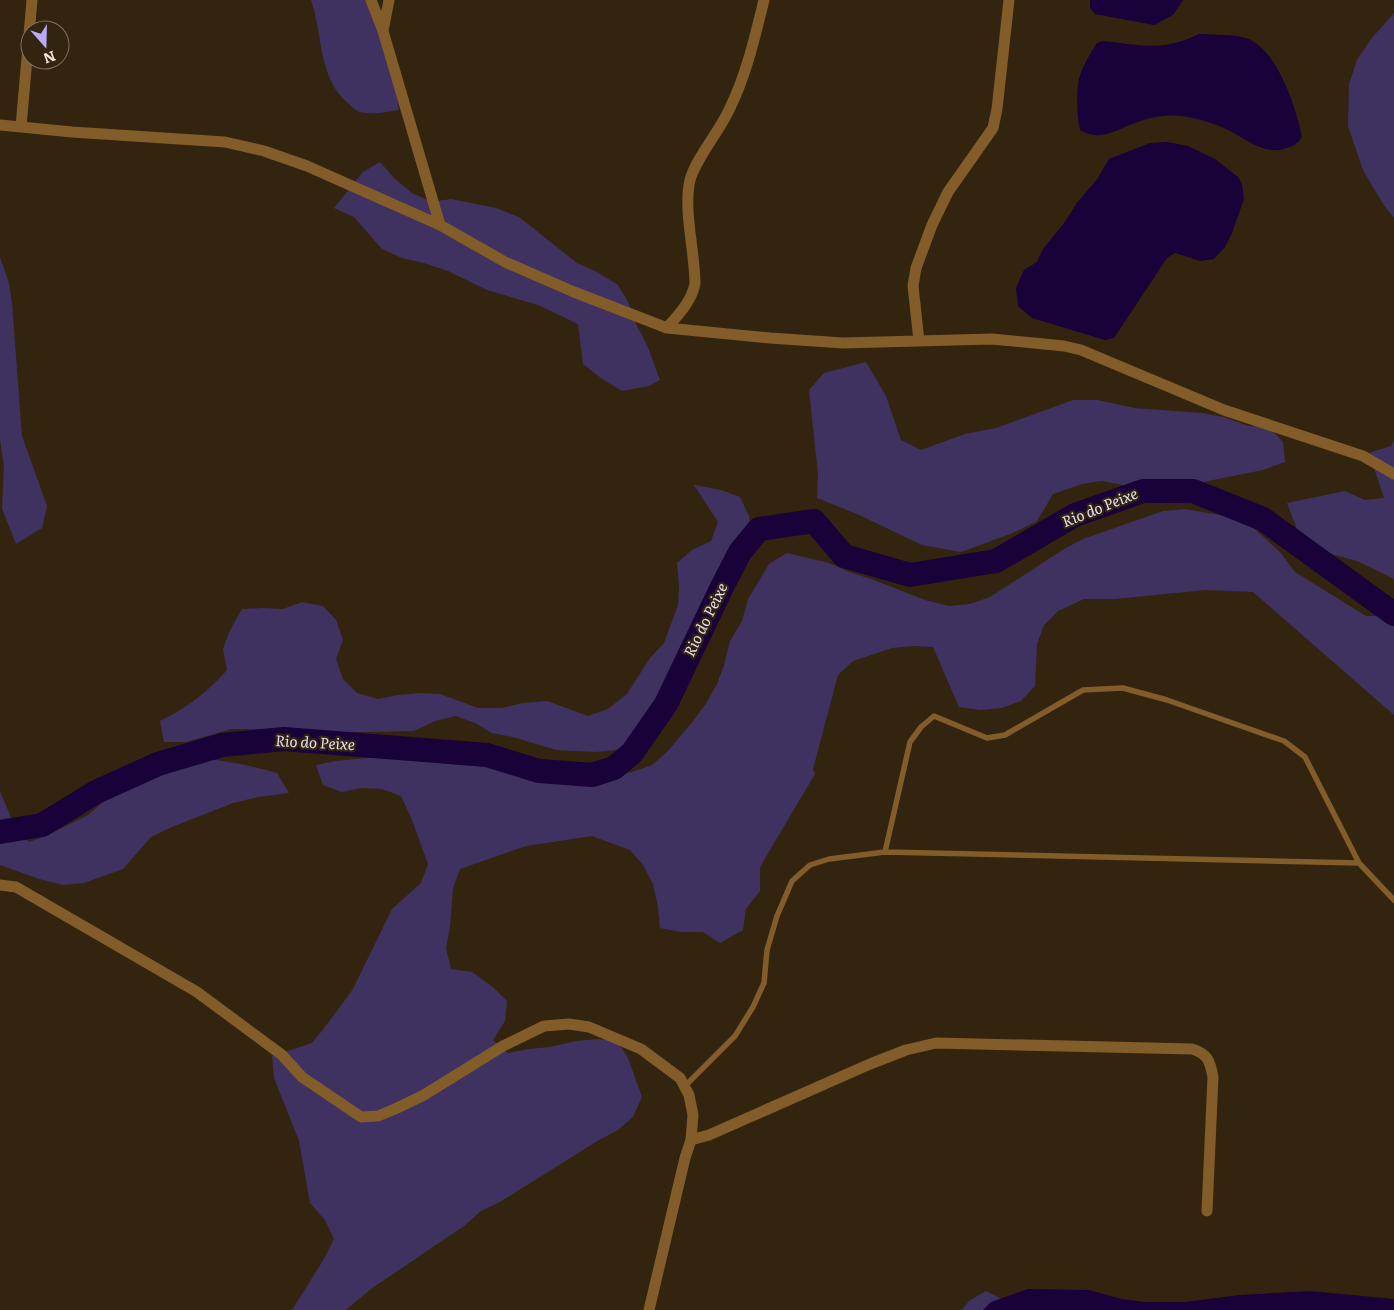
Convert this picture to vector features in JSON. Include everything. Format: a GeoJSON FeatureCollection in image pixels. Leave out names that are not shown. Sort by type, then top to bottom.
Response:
{"type":"FeatureCollection","features":[{"type":"Feature","properties":{"kind":"street"},"geometry":{"type":"LineString","coordinates":[[21,127],[32,0]]}},
{"type":"Feature","properties":{"kind":"street"},"geometry":{"type":"LineString","coordinates":[[371,0],[383,31],[440,224]]}},
{"type":"Feature","properties":{"kind":"street"},"geometry":{"type":"LineString","coordinates":[[383,31],[389,0]]}},
{"type":"Feature","properties":{"kind":"street"},"geometry":{"type":"LineString","coordinates":[[666,328],[687,304],[693,294],[695,284],[688,199],[690,180],[730,109],[742,78],[764,0]]}},
{"type":"Feature","properties":{"kind":"street"},"geometry":{"type":"LineString","coordinates":[[919,341],[913,286],[916,268],[932,225],[948,192],[993,128],[997,109],[1009,0]]}},
{"type":"Feature","properties":{"kind":"street"},"geometry":{"type":"LineString","coordinates":[[0,125],[72,132],[225,142],[264,151],[307,166],[440,224],[505,262],[574,292],[666,328],[843,343],[992,339],[1064,346],[1081,350],[1224,410],[1364,456],[1394,474]]}},
{"type":"Feature","properties":{"kind":"street"},"geometry":{"type":"LineString","coordinates":[[0,885],[16,887],[197,992],[282,1055],[302,1077],[361,1117],[378,1116],[409,1102],[503,1046],[544,1026],[569,1024],[589,1027],[641,1049],[680,1078],[689,1095],[693,1115],[691,1140],[685,1158],[649,1310]]}},
{"type":"Feature","properties":{"kind":"street"},"geometry":{"type":"LineString","coordinates":[[691,1140],[709,1135],[870,1064],[906,1050],[936,1043],[1192,1050],[1200,1052],[1206,1057],[1211,1066],[1213,1077],[1207,1211]]}},
{"type":"Feature","properties":{"kind":"lane"},"geometry":{"type":"LineString","coordinates":[[885,852],[910,742],[921,727],[934,716],[988,738],[1005,735],[1083,690],[1123,688],[1166,700],[1284,741],[1304,757],[1359,863],[1394,900]]}},
{"type":"Feature","properties":{"kind":"lane"},"geometry":{"type":"LineString","coordinates":[[685,1086],[735,1036],[753,1007],[764,983],[767,950],[777,916],[792,881],[810,865],[829,859],[885,852],[1359,863]]}},
{"type":"Feature","properties":{"kind":"shaded area"},"geometry":{"type":"Polygon","coordinates":[[[311,0],[369,0],[396,90],[399,110],[375,113],[360,112],[338,93],[326,69],[311,0]]]}},
{"type":"Feature","properties":{"kind":"shaded area"},"geometry":{"type":"Polygon","coordinates":[[[1090,0],[1183,0],[1173,15],[1154,25],[1095,14],[1090,8],[1090,0]]]}},
{"type":"Feature","properties":{"kind":"shaded area"},"geometry":{"type":"Polygon","coordinates":[[[1394,13],[1394,218],[1383,204],[1363,170],[1348,126],[1349,84],[1357,60],[1371,39],[1394,13]]]}},
{"type":"Feature","properties":{"kind":"shaded area"},"geometry":{"type":"Polygon","coordinates":[[[1199,34],[1229,35],[1246,38],[1257,44],[1267,53],[1283,80],[1295,111],[1302,137],[1297,143],[1287,148],[1271,150],[1255,145],[1215,124],[1181,116],[1150,118],[1102,135],[1087,134],[1080,130],[1077,105],[1079,79],[1084,65],[1097,43],[1103,41],[1152,46],[1186,40],[1199,34]]]}},
{"type":"Feature","properties":{"kind":"shaded area"},"geometry":{"type":"Polygon","coordinates":[[[1167,142],[1188,146],[1215,159],[1238,177],[1242,184],[1244,199],[1225,247],[1214,259],[1200,261],[1175,253],[1167,258],[1114,338],[1105,340],[1032,318],[1018,306],[1016,288],[1024,270],[1037,262],[1043,249],[1098,178],[1109,159],[1150,143],[1167,142]]]}},
{"type":"Feature","properties":{"kind":"shaded area"},"geometry":{"type":"Polygon","coordinates":[[[380,162],[394,178],[412,193],[432,202],[451,199],[496,208],[519,217],[577,263],[597,272],[618,285],[628,302],[660,380],[649,386],[622,391],[583,364],[578,324],[538,305],[487,290],[448,271],[402,258],[382,249],[354,217],[334,208],[363,172],[380,162]]]}},
{"type":"Feature","properties":{"kind":"shaded area"},"geometry":{"type":"Polygon","coordinates":[[[0,257],[9,283],[12,303],[22,436],[47,506],[42,528],[16,544],[2,509],[4,467],[0,439],[0,257]]]}},
{"type":"Feature","properties":{"kind":"shaded area"},"geometry":{"type":"Polygon","coordinates":[[[866,362],[886,396],[901,440],[921,450],[965,434],[996,428],[1073,400],[1098,400],[1134,408],[1202,413],[1224,417],[1248,426],[1269,427],[1283,442],[1285,462],[1263,470],[1178,487],[1133,487],[1102,481],[1082,484],[1053,494],[1037,521],[1013,533],[961,552],[922,545],[857,514],[817,498],[818,474],[809,390],[824,373],[866,362]]]}},
{"type":"Feature","properties":{"kind":"shaded area"},"geometry":{"type":"Polygon","coordinates":[[[1394,441],[1394,579],[1357,561],[1317,550],[1298,532],[1287,503],[1345,491],[1365,500],[1384,498],[1369,453],[1391,446],[1394,441]]]}},
{"type":"Feature","properties":{"kind":"shaded area"},"geometry":{"type":"Polygon","coordinates":[[[694,485],[721,490],[740,497],[749,516],[751,538],[744,557],[734,574],[712,631],[653,729],[636,743],[616,750],[595,752],[556,750],[513,737],[492,733],[475,723],[456,716],[435,721],[414,731],[280,734],[256,729],[231,729],[186,742],[164,742],[160,721],[196,699],[227,670],[223,649],[230,630],[242,609],[283,609],[302,602],[323,606],[336,620],[343,640],[336,659],[343,679],[357,693],[378,699],[420,693],[440,694],[478,708],[502,708],[523,703],[547,701],[588,716],[608,709],[627,694],[650,658],[664,643],[678,605],[677,563],[692,550],[711,541],[718,522],[694,485]]]}},
{"type":"Feature","properties":{"kind":"shaded area"},"geometry":{"type":"Polygon","coordinates":[[[1185,509],[1226,516],[1247,522],[1280,552],[1295,572],[1366,616],[1388,616],[1394,618],[1394,715],[1253,592],[1205,590],[1115,599],[1084,599],[1058,611],[1044,625],[1037,644],[1035,686],[1021,701],[1002,708],[980,710],[959,707],[933,647],[892,648],[853,661],[838,675],[813,769],[815,774],[760,867],[760,891],[746,909],[743,930],[720,943],[703,932],[681,932],[660,928],[653,884],[643,865],[630,850],[592,836],[526,846],[460,869],[453,888],[450,927],[446,948],[451,969],[472,972],[493,987],[507,1001],[505,1021],[493,1040],[508,1053],[576,1041],[617,1040],[628,1058],[642,1097],[633,1117],[618,1130],[500,1202],[481,1211],[464,1226],[371,1289],[346,1310],[292,1310],[324,1259],[334,1239],[325,1220],[310,1203],[299,1141],[274,1078],[272,1056],[312,1043],[325,1027],[353,989],[392,909],[421,883],[428,864],[401,796],[382,789],[362,788],[342,792],[323,785],[316,765],[336,761],[400,755],[445,756],[466,762],[486,763],[508,772],[528,773],[570,783],[632,772],[652,765],[667,752],[707,702],[717,684],[730,641],[742,621],[748,599],[769,564],[787,553],[829,563],[925,600],[949,606],[970,604],[990,597],[1064,549],[1083,539],[1163,511],[1185,509]]]}},
{"type":"Feature","properties":{"kind":"shaded area"},"geometry":{"type":"Polygon","coordinates":[[[195,758],[236,763],[277,773],[289,793],[258,797],[233,803],[172,827],[151,837],[123,869],[84,883],[63,885],[39,879],[0,865],[0,791],[15,827],[29,842],[48,835],[88,815],[103,802],[113,784],[132,775],[173,761],[195,758]]]}},
{"type":"Feature","properties":{"kind":"shaded area"},"geometry":{"type":"Polygon","coordinates":[[[1028,1289],[1089,1290],[1122,1299],[1145,1302],[1185,1302],[1240,1295],[1310,1291],[1394,1299],[1394,1310],[983,1310],[991,1302],[1028,1289]]]}},
{"type":"Feature","properties":{"kind":"shaded area"},"geometry":{"type":"Polygon","coordinates":[[[986,1291],[1006,1301],[1006,1310],[962,1310],[969,1301],[986,1291]]]}},
{"type":"Feature","properties":{"kind":"waterway","name":"Rio do Peixe"},"geometry":{"type":"LineString","coordinates":[[0,832],[42,825],[96,792],[158,764],[222,745],[284,739],[487,755],[539,771],[592,775],[614,768],[632,753],[666,704],[740,552],[759,529],[814,521],[844,556],[910,575],[996,561],[1075,515],[1143,491],[1193,491],[1263,519],[1394,614]]}}]}
